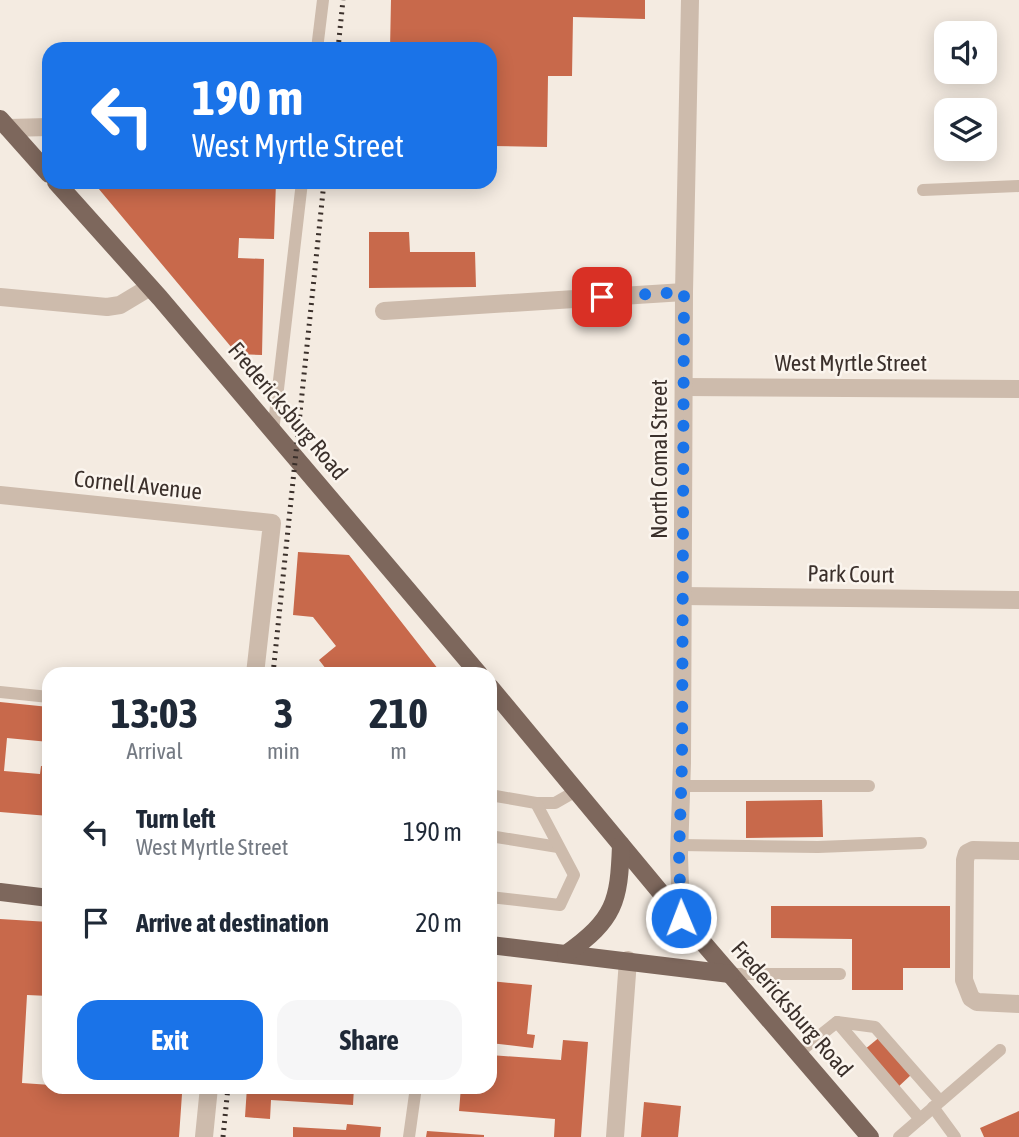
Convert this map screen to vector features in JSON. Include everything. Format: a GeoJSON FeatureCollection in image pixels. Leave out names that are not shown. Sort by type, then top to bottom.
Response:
{"type":"FeatureCollection","features":[{"type":"Feature","properties":{"kind":"main road"},"geometry":{"type":"LineString","coordinates":[[4,123],[42,166]]}},
{"type":"Feature","properties":{"kind":"main road","name":"Fredericksburg Road"},"geometry":{"type":"LineString","coordinates":[[62,189],[274,432],[473,667]]}},
{"type":"Feature","properties":{"kind":"main road","name":"Fredericksburg Road"},"geometry":{"type":"LineString","coordinates":[[497,695],[681,918],[870,1137]]}},
{"type":"Feature","properties":{"kind":"main road"},"geometry":{"type":"LineString","coordinates":[[566,954],[586,940],[614,907],[618,894],[621,845]]}},
{"type":"Feature","properties":{"kind":"main road"},"geometry":{"type":"LineString","coordinates":[[0,892],[42,897]]}},
{"type":"Feature","properties":{"kind":"main road"},"geometry":{"type":"LineString","coordinates":[[497,946],[730,974]]}},
{"type":"Feature","properties":{"kind":"street","name":"North Comal Street"},"geometry":{"type":"LineString","coordinates":[[681,918],[684,292],[690,0]]}},
{"type":"Feature","properties":{"kind":"street"},"geometry":{"type":"LineString","coordinates":[[4,123],[42,126]]}},
{"type":"Feature","properties":{"kind":"street"},"geometry":{"type":"LineString","coordinates":[[0,297],[107,307],[120,305],[150,288]]}},
{"type":"Feature","properties":{"kind":"street"},"geometry":{"type":"LineString","coordinates":[[384,311],[684,292]]}},
{"type":"Feature","properties":{"kind":"street","name":"West Myrtle Street"},"geometry":{"type":"LineString","coordinates":[[684,387],[1019,389]]}},
{"type":"Feature","properties":{"kind":"street","name":"Cornell Avenue"},"geometry":{"type":"LineString","coordinates":[[0,495],[271,523],[256,667]]}},
{"type":"Feature","properties":{"kind":"street","name":"Park Court"},"geometry":{"type":"LineString","coordinates":[[683,596],[1019,600]]}},
{"type":"Feature","properties":{"kind":"street"},"geometry":{"type":"LineString","coordinates":[[1019,851],[973,850],[967,853],[964,980],[971,998],[976,1002],[1019,1004]]}},
{"type":"Feature","properties":{"kind":"street"},"geometry":{"type":"LineString","coordinates":[[615,1137],[628,960]]}},
{"type":"Feature","properties":{"kind":"street"},"geometry":{"type":"LineString","coordinates":[[204,1137],[208,1094]]}},
{"type":"Feature","properties":{"kind":"lane"},"geometry":{"type":"LineString","coordinates":[[318,42],[323,0]]}},
{"type":"Feature","properties":{"kind":"lane"},"geometry":{"type":"LineString","coordinates":[[923,190],[1019,186]]}},
{"type":"Feature","properties":{"kind":"lane"},"geometry":{"type":"LineString","coordinates":[[274,432],[301,189]]}},
{"type":"Feature","properties":{"kind":"lane"},"geometry":{"type":"LineString","coordinates":[[0,692],[42,696]]}},
{"type":"Feature","properties":{"kind":"lane"},"geometry":{"type":"LineString","coordinates":[[682,786],[869,786]]}},
{"type":"Feature","properties":{"kind":"lane"},"geometry":{"type":"LineString","coordinates":[[497,796],[536,803],[555,803],[576,791]]}},
{"type":"Feature","properties":{"kind":"lane"},"geometry":{"type":"LineString","coordinates":[[497,898],[560,905],[574,875],[536,803]]}},
{"type":"Feature","properties":{"kind":"lane"},"geometry":{"type":"LineString","coordinates":[[497,837],[558,847]]}},
{"type":"Feature","properties":{"kind":"lane"},"geometry":{"type":"LineString","coordinates":[[680,845],[818,847],[921,843]]}},
{"type":"Feature","properties":{"kind":"lane"},"geometry":{"type":"LineString","coordinates":[[730,974],[840,974]]}},
{"type":"Feature","properties":{"kind":"lane"},"geometry":{"type":"LineString","coordinates":[[798,1054],[837,1022],[875,1027],[937,1104],[955,1137]]}},
{"type":"Feature","properties":{"kind":"lane"},"geometry":{"type":"LineString","coordinates":[[837,1022],[920,1119]]}},
{"type":"Feature","properties":{"kind":"lane"},"geometry":{"type":"LineString","coordinates":[[899,1137],[1000,1051]]}},
{"type":"Feature","properties":{"kind":"lane"},"geometry":{"type":"LineString","coordinates":[[409,1137],[415,1094]]}},
{"type":"Feature","properties":{"kind":"building"},"geometry":{"type":"Polygon","coordinates":[[[391,0],[645,0],[645,19],[573,17],[572,76],[548,76],[547,147],[497,146],[497,42],[390,42],[391,0]]]}},
{"type":"Feature","properties":{"kind":"building"},"geometry":{"type":"Polygon","coordinates":[[[99,189],[276,189],[274,239],[239,238],[238,258],[264,259],[262,355],[237,354],[99,189]]]}},
{"type":"Feature","properties":{"kind":"building"},"geometry":{"type":"Polygon","coordinates":[[[369,232],[409,232],[410,252],[475,252],[476,287],[369,288],[369,232]]]}},
{"type":"Feature","properties":{"kind":"building"},"geometry":{"type":"Polygon","coordinates":[[[298,552],[349,555],[437,667],[324,667],[319,660],[336,646],[313,617],[293,615],[298,552]]]}},
{"type":"Feature","properties":{"kind":"building"},"geometry":{"type":"Polygon","coordinates":[[[0,702],[42,706],[42,741],[7,738],[4,771],[40,774],[42,766],[42,815],[0,812],[0,702]]]}},
{"type":"Feature","properties":{"kind":"building"},"geometry":{"type":"Polygon","coordinates":[[[822,800],[823,837],[746,838],[746,801],[822,800]]]}},
{"type":"Feature","properties":{"kind":"building"},"geometry":{"type":"Polygon","coordinates":[[[771,906],[950,906],[950,968],[903,968],[903,990],[852,990],[852,939],[771,938],[771,906]]]}},
{"type":"Feature","properties":{"kind":"building"},"geometry":{"type":"Polygon","coordinates":[[[0,919],[42,922],[42,996],[27,995],[22,1083],[42,1084],[42,1094],[182,1094],[179,1137],[0,1137],[0,919]]]}},
{"type":"Feature","properties":{"kind":"building"},"geometry":{"type":"Polygon","coordinates":[[[497,982],[532,985],[527,1034],[535,1035],[533,1048],[497,1044],[497,982]]]}},
{"type":"Feature","properties":{"kind":"building"},"geometry":{"type":"Polygon","coordinates":[[[881,1036],[913,1073],[896,1089],[864,1050],[881,1036]]]}},
{"type":"Feature","properties":{"kind":"building"},"geometry":{"type":"Polygon","coordinates":[[[563,1040],[588,1042],[581,1137],[554,1137],[555,1119],[459,1111],[460,1094],[497,1094],[497,1055],[561,1060],[563,1040]]]}},
{"type":"Feature","properties":{"kind":"building"},"geometry":{"type":"Polygon","coordinates":[[[247,1094],[354,1094],[353,1105],[271,1100],[270,1119],[245,1117],[247,1094]]]}},
{"type":"Feature","properties":{"kind":"building"},"geometry":{"type":"Polygon","coordinates":[[[644,1102],[681,1106],[678,1137],[641,1137],[644,1102]]]}},
{"type":"Feature","properties":{"kind":"building"},"geometry":{"type":"Polygon","coordinates":[[[1019,1111],[1019,1137],[984,1137],[980,1128],[1019,1111]]]}},
{"type":"Feature","properties":{"kind":"building"},"geometry":{"type":"Polygon","coordinates":[[[347,1124],[381,1127],[380,1137],[293,1137],[293,1127],[346,1130],[347,1124]]]}},
{"type":"Feature","properties":{"kind":"building"},"geometry":{"type":"Polygon","coordinates":[[[427,1131],[484,1135],[484,1137],[426,1137],[427,1131]]]}},
{"type":"Feature","properties":{"kind":"railway"},"geometry":{"type":"LineString","coordinates":[[339,42],[343,0]]}},
{"type":"Feature","properties":{"kind":"railway"},"geometry":{"type":"LineString","coordinates":[[274,667],[323,189]]}},
{"type":"Feature","properties":{"kind":"railway"},"geometry":{"type":"LineString","coordinates":[[223,1137],[227,1094]]}},
{"type":"Feature","properties":{"kind":"route"},"geometry":{"type":"LineString","coordinates":[[602,297],[684,292],[682,763],[679,855],[681,918]]}}]}
